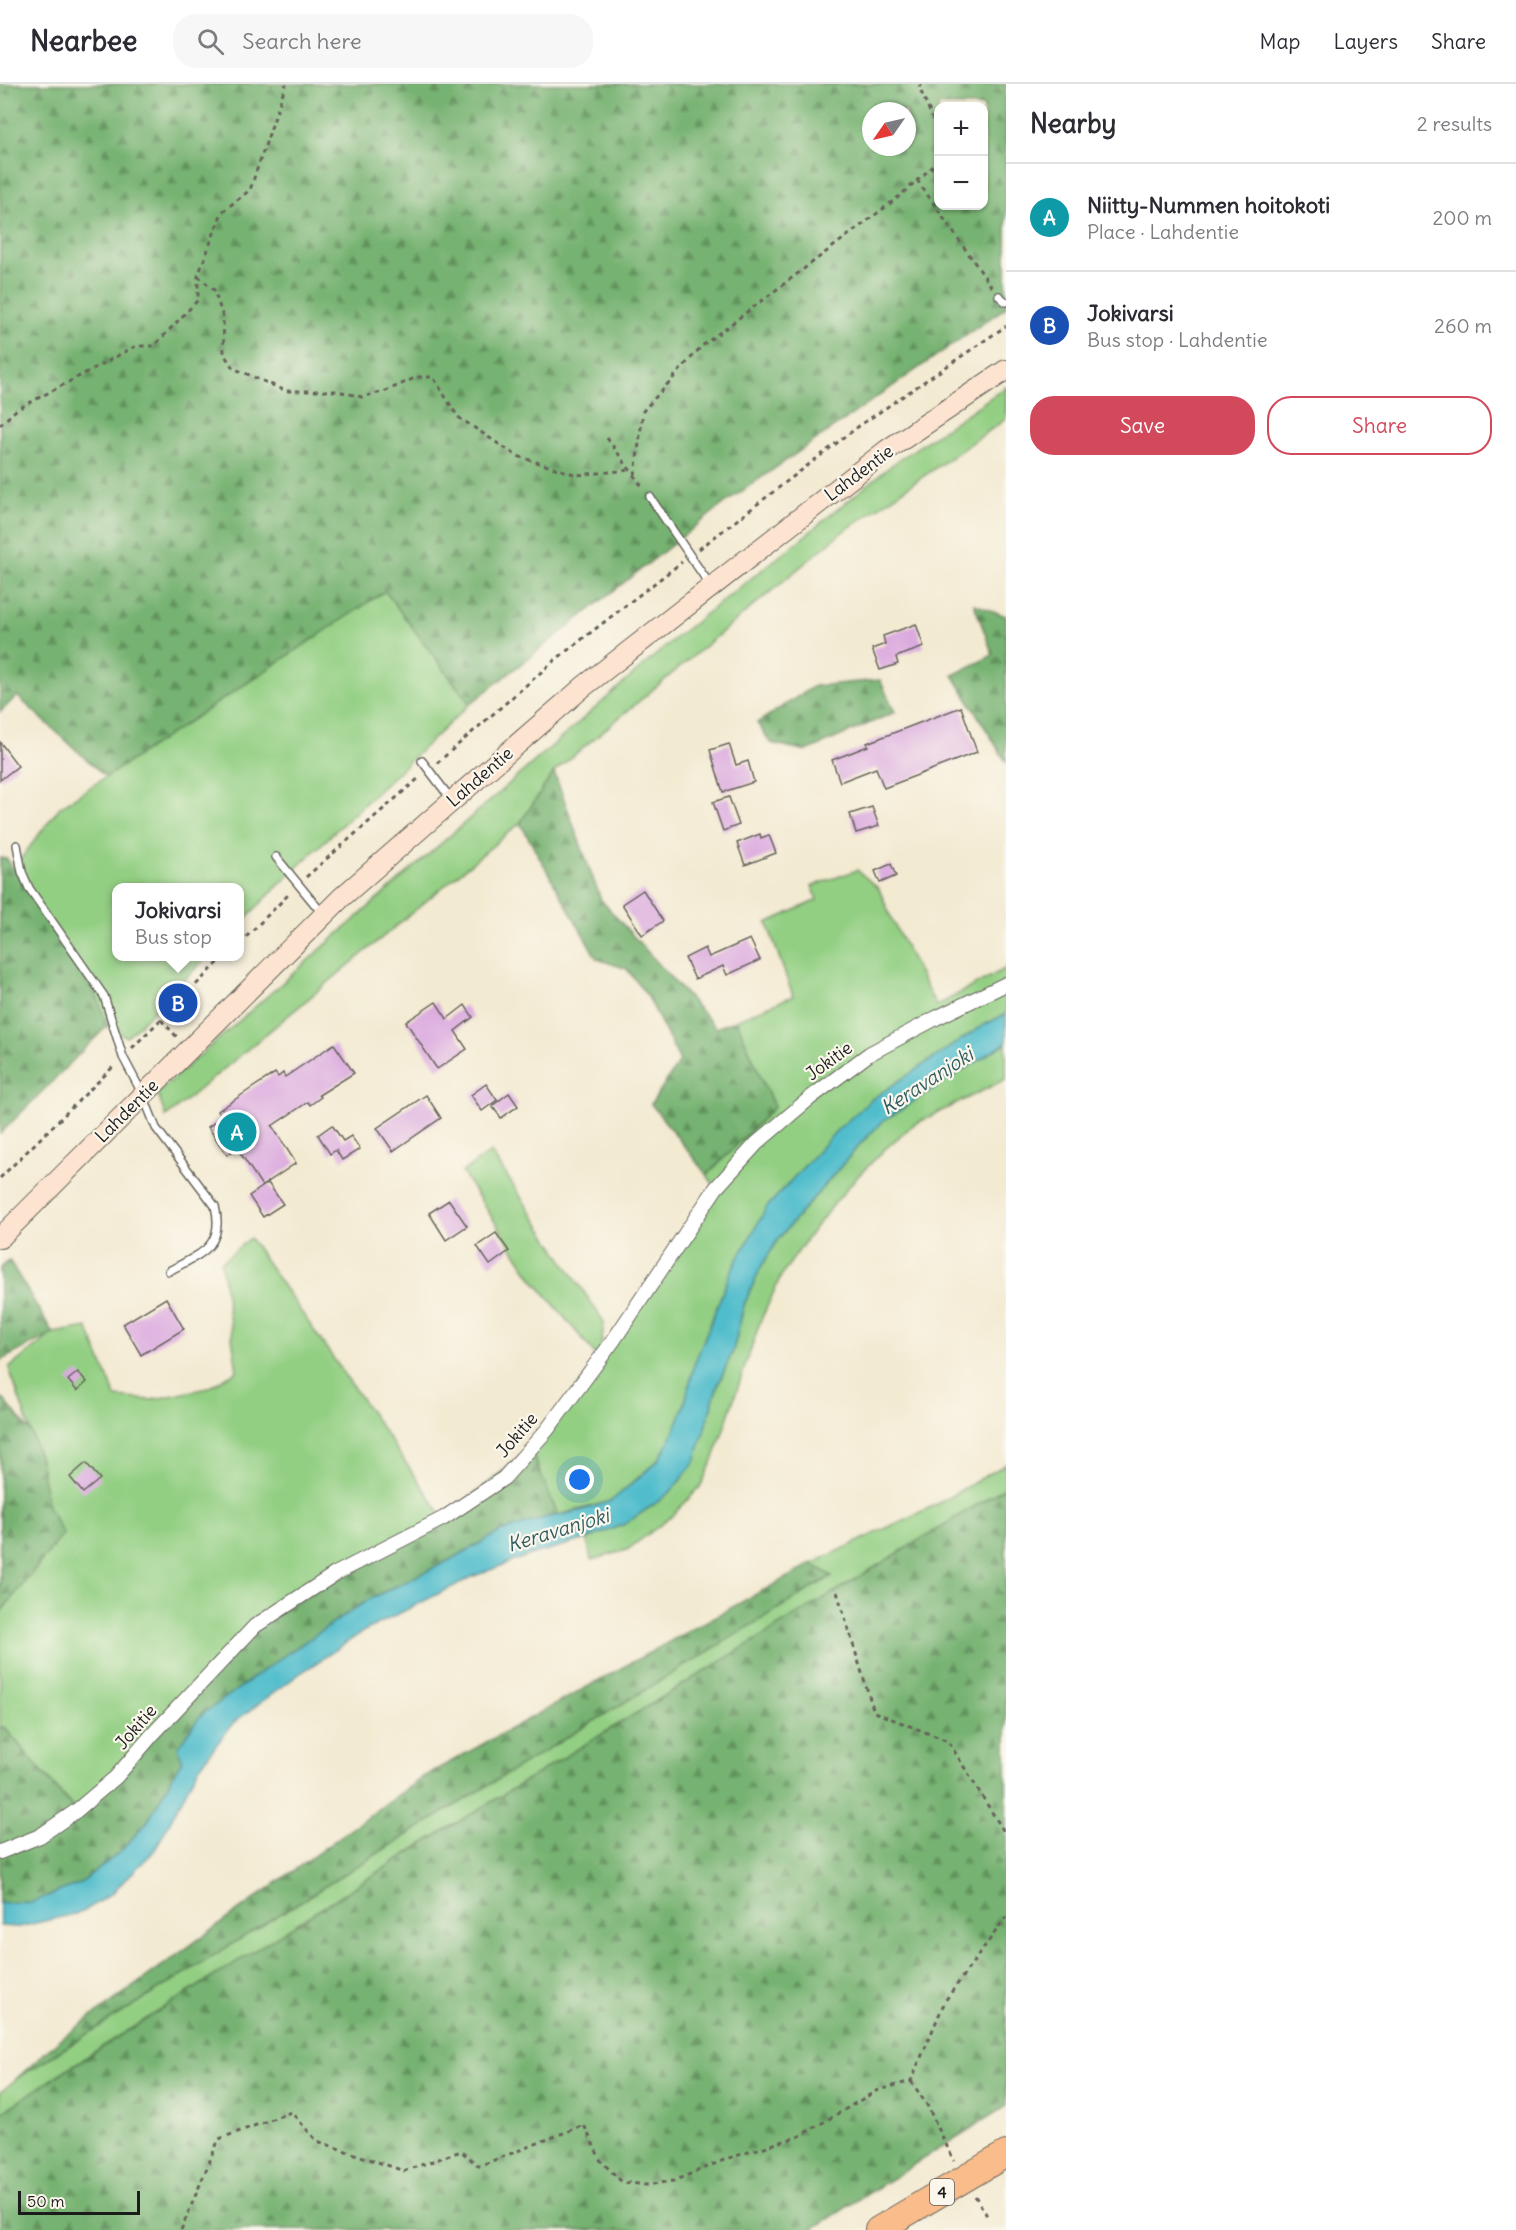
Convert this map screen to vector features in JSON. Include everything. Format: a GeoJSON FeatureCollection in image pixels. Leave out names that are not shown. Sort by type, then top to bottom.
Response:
{"type":"FeatureCollection","features":[{"type":"Feature","properties":{"kind":"highway","name":"4"},"geometry":{"type":"LineString","coordinates":[[878,2230],[1006,2154]]}},
{"type":"Feature","properties":{"kind":"main road","name":"Lahdentie"},"geometry":{"type":"LineString","coordinates":[[0,1238],[323,915],[583,687],[887,450],[1006,370]]}},
{"type":"Feature","properties":{"kind":"street","name":"Jokitie"},"geometry":{"type":"LineString","coordinates":[[0,1852],[40,1836],[76,1811],[116,1778],[255,1626],[334,1574],[444,1518],[504,1478],[547,1430],[613,1341],[717,1188],[757,1143],[810,1098],[870,1054],[927,1022],[1006,984]]}},
{"type":"Feature","properties":{"kind":"lane"},"geometry":{"type":"LineString","coordinates":[[999,296],[1006,302]]}},
{"type":"Feature","properties":{"kind":"lane"},"geometry":{"type":"LineString","coordinates":[[650,497],[712,586]]}},
{"type":"Feature","properties":{"kind":"lane"},"geometry":{"type":"LineString","coordinates":[[422,760],[453,801]]}},
{"type":"Feature","properties":{"kind":"lane"},"geometry":{"type":"LineString","coordinates":[[17,845],[22,872],[29,888],[104,996],[123,1057],[156,1128],[215,1206],[219,1221],[215,1240],[204,1252],[169,1271]]}},
{"type":"Feature","properties":{"kind":"lane"},"geometry":{"type":"LineString","coordinates":[[276,857],[323,915]]}},
{"type":"Feature","properties":{"kind":"path"},"geometry":{"type":"LineString","coordinates":[[0,425],[16,410],[136,346],[154,346],[198,300],[198,276],[222,212],[250,189],[286,84]]}},
{"type":"Feature","properties":{"kind":"path"},"geometry":{"type":"LineString","coordinates":[[919,85],[934,120]]}},
{"type":"Feature","properties":{"kind":"path"},"geometry":{"type":"LineString","coordinates":[[635,475],[643,411],[702,346],[896,199],[934,166]]}},
{"type":"Feature","properties":{"kind":"path"},"geometry":{"type":"LineString","coordinates":[[917,180],[999,296]]}},
{"type":"Feature","properties":{"kind":"path"},"geometry":{"type":"LineString","coordinates":[[198,276],[214,290],[223,317],[224,354],[233,368],[285,391],[339,391],[362,397],[386,391],[417,377],[433,377],[458,417],[518,456],[577,475],[631,470]]}},
{"type":"Feature","properties":{"kind":"path","name":"Lahdentie"},"geometry":{"type":"LineString","coordinates":[[244,938],[298,885],[555,660],[859,426],[1006,326]]}},
{"type":"Feature","properties":{"kind":"path"},"geometry":{"type":"LineString","coordinates":[[607,438],[650,497]]}},
{"type":"Feature","properties":{"kind":"path"},"geometry":{"type":"LineString","coordinates":[[0,1178],[221,961]]}},
{"type":"Feature","properties":{"kind":"path"},"geometry":{"type":"LineString","coordinates":[[160,1020],[188,1049]]}},
{"type":"Feature","properties":{"kind":"path"},"geometry":{"type":"LineString","coordinates":[[837,1592],[874,1712],[948,1741],[1006,1835]]}},
{"type":"Feature","properties":{"kind":"path"},"geometry":{"type":"LineString","coordinates":[[911,2081],[945,2001],[1006,1917]]}},
{"type":"Feature","properties":{"kind":"path"},"geometry":{"type":"LineString","coordinates":[[181,2230],[219,2139],[291,2112],[317,2141],[404,2171],[461,2151],[479,2166],[584,2125],[601,2161],[622,2182],[646,2186],[673,2181],[729,2158],[800,2136],[876,2091],[911,2081]]}},
{"type":"Feature","properties":{"kind":"path"},"geometry":{"type":"LineString","coordinates":[[911,2081],[927,2105],[954,2161]]}},
{"type":"Feature","properties":{"kind":"path"},"geometry":{"type":"LineString","coordinates":[[973,2192],[989,2219]]}},
{"type":"Feature","properties":{"kind":"green space"},"geometry":{"type":"Polygon","coordinates":[[[0,84],[1006,84],[1006,307],[725,503],[470,704],[385,591],[106,777],[17,696],[0,712],[0,84]]]}},
{"type":"Feature","properties":{"kind":"green space"},"geometry":{"type":"Polygon","coordinates":[[[1006,387],[1006,419],[840,534],[554,772],[520,823],[166,1117],[157,1093],[675,638],[893,464],[1006,387]]]}},
{"type":"Feature","properties":{"kind":"green space"},"geometry":{"type":"Polygon","coordinates":[[[385,591],[470,704],[244,920],[244,883],[112,883],[112,961],[203,961],[127,1037],[107,1026],[98,999],[13,869],[59,808],[385,591]]]}},
{"type":"Feature","properties":{"kind":"green space"},"geometry":{"type":"Polygon","coordinates":[[[974,604],[1006,616],[1006,762],[953,675],[993,655],[974,604]]]}},
{"type":"Feature","properties":{"kind":"green space"},"geometry":{"type":"Polygon","coordinates":[[[880,680],[895,712],[807,751],[771,743],[757,723],[814,686],[880,680]]]}},
{"type":"Feature","properties":{"kind":"green space"},"geometry":{"type":"Polygon","coordinates":[[[554,772],[601,900],[716,1028],[736,1020],[774,1107],[707,1175],[651,1104],[680,1061],[648,997],[627,969],[597,959],[520,823],[554,772]]]}},
{"type":"Feature","properties":{"kind":"green space"},"geometry":{"type":"Polygon","coordinates":[[[0,858],[7,859],[98,999],[107,1026],[0,1134],[0,858]]]}},
{"type":"Feature","properties":{"kind":"green space"},"geometry":{"type":"Polygon","coordinates":[[[857,870],[879,889],[892,920],[936,1006],[1006,968],[1006,1014],[982,1026],[872,1099],[767,1207],[672,1436],[659,1459],[612,1501],[558,1515],[530,1449],[599,1359],[532,1278],[462,1172],[491,1152],[604,1322],[600,1357],[716,1188],[707,1175],[774,1107],[736,1020],[793,996],[767,923],[817,900],[812,886],[857,870]]]}},
{"type":"Feature","properties":{"kind":"green space"},"geometry":{"type":"Polygon","coordinates":[[[1006,1043],[1006,1079],[913,1125],[885,1149],[853,1181],[813,1230],[781,1276],[760,1322],[714,1458],[700,1487],[671,1517],[627,1550],[591,1560],[587,1539],[653,1506],[673,1489],[733,1351],[744,1305],[761,1266],[779,1238],[861,1143],[884,1120],[1006,1043]]]}},
{"type":"Feature","properties":{"kind":"green space"},"geometry":{"type":"Polygon","coordinates":[[[250,1238],[444,1518],[76,1811],[5,1728],[0,1727],[0,1613],[63,1534],[47,1504],[41,1463],[9,1368],[53,1333],[87,1327],[116,1397],[151,1400],[208,1388],[237,1371],[221,1262],[250,1238]]]}},
{"type":"Feature","properties":{"kind":"green space"},"geometry":{"type":"Polygon","coordinates":[[[9,1260],[53,1333],[0,1361],[0,1269],[9,1260]]]}},
{"type":"Feature","properties":{"kind":"green space"},"geometry":{"type":"Polygon","coordinates":[[[0,1399],[4,1400],[31,1432],[41,1463],[47,1504],[63,1534],[0,1613],[0,1399]]]}},
{"type":"Feature","properties":{"kind":"green space"},"geometry":{"type":"Polygon","coordinates":[[[530,1449],[558,1515],[500,1532],[452,1559],[368,1600],[288,1653],[200,1716],[182,1760],[147,1822],[120,1852],[81,1883],[34,1902],[0,1903],[0,1727],[5,1728],[75,1811],[255,1626],[444,1518],[530,1449]]]}},
{"type":"Feature","properties":{"kind":"green space"},"geometry":{"type":"Polygon","coordinates":[[[1006,1464],[1006,1487],[429,1840],[0,2114],[0,2093],[17,2078],[423,1825],[832,1576],[811,1564],[937,1504],[1006,1464]]]}},
{"type":"Feature","properties":{"kind":"green space"},"geometry":{"type":"Polygon","coordinates":[[[1006,1487],[1006,2106],[811,2230],[0,2230],[0,2114],[429,1840],[1006,1487]]]}},
{"type":"Feature","properties":{"kind":"green space"},"geometry":{"type":"Polygon","coordinates":[[[811,1564],[832,1576],[423,1825],[17,2078],[58,2041],[423,1777],[811,1564]]]}},
{"type":"Feature","properties":{"kind":"water","name":"Keravanjoki"},"geometry":{"type":"Polygon","coordinates":[[[1006,1014],[1006,1043],[884,1120],[861,1143],[779,1238],[761,1267],[744,1305],[733,1351],[718,1384],[695,1462],[673,1489],[623,1525],[474,1576],[364,1631],[302,1672],[233,1723],[198,1769],[155,1850],[112,1893],[83,1912],[19,1927],[0,1926],[0,1903],[32,1902],[81,1883],[120,1852],[147,1822],[182,1760],[178,1747],[200,1716],[288,1653],[368,1600],[452,1559],[500,1532],[611,1501],[642,1475],[659,1459],[672,1436],[684,1406],[694,1365],[730,1273],[767,1207],[837,1130],[872,1099],[982,1026],[1006,1014]]]}},
{"type":"Feature","properties":{"kind":"building"},"geometry":{"type":"Polygon","coordinates":[[[916,624],[924,647],[896,657],[898,664],[880,670],[872,649],[885,644],[883,636],[916,624]]]}},
{"type":"Feature","properties":{"kind":"building"},"geometry":{"type":"Polygon","coordinates":[[[961,707],[977,752],[884,788],[876,768],[840,782],[832,760],[868,746],[867,743],[961,707]]]}},
{"type":"Feature","properties":{"kind":"building"},"geometry":{"type":"Polygon","coordinates":[[[0,742],[18,766],[0,780],[0,742]]]}},
{"type":"Feature","properties":{"kind":"building"},"geometry":{"type":"Polygon","coordinates":[[[729,744],[736,765],[748,761],[754,782],[723,792],[710,750],[729,744]]]}},
{"type":"Feature","properties":{"kind":"building"},"geometry":{"type":"Polygon","coordinates":[[[729,797],[739,825],[723,831],[713,802],[729,797]]]}},
{"type":"Feature","properties":{"kind":"building"},"geometry":{"type":"Polygon","coordinates":[[[872,807],[879,826],[856,833],[850,814],[872,807]]]}},
{"type":"Feature","properties":{"kind":"building"},"geometry":{"type":"Polygon","coordinates":[[[760,834],[761,838],[769,835],[776,853],[745,865],[737,843],[760,834]]]}},
{"type":"Feature","properties":{"kind":"building"},"geometry":{"type":"Polygon","coordinates":[[[891,864],[896,876],[880,883],[875,871],[891,864]]]}},
{"type":"Feature","properties":{"kind":"building"},"geometry":{"type":"Polygon","coordinates":[[[643,890],[663,921],[642,935],[622,904],[643,890]]]}},
{"type":"Feature","properties":{"kind":"building"},"geometry":{"type":"Polygon","coordinates":[[[750,939],[760,960],[727,975],[723,966],[695,979],[685,958],[705,948],[709,957],[750,939]]]}},
{"type":"Feature","properties":{"kind":"building"},"geometry":{"type":"Polygon","coordinates":[[[436,1002],[447,1019],[465,1005],[473,1017],[455,1031],[467,1049],[437,1069],[406,1022],[436,1002]]]}},
{"type":"Feature","properties":{"kind":"building"},"geometry":{"type":"Polygon","coordinates":[[[334,1044],[354,1073],[319,1095],[321,1097],[310,1105],[308,1102],[272,1126],[296,1163],[262,1186],[237,1148],[227,1155],[208,1127],[222,1117],[218,1111],[249,1090],[275,1073],[278,1077],[283,1073],[285,1077],[334,1044]]]}},
{"type":"Feature","properties":{"kind":"building"},"geometry":{"type":"Polygon","coordinates":[[[486,1084],[497,1100],[482,1111],[471,1095],[486,1084]]]}},
{"type":"Feature","properties":{"kind":"building"},"geometry":{"type":"Polygon","coordinates":[[[509,1093],[518,1106],[501,1118],[492,1106],[509,1093]]]}},
{"type":"Feature","properties":{"kind":"building"},"geometry":{"type":"Polygon","coordinates":[[[426,1095],[441,1118],[393,1151],[377,1128],[426,1095]]]}},
{"type":"Feature","properties":{"kind":"building"},"geometry":{"type":"Polygon","coordinates":[[[332,1125],[343,1141],[351,1136],[360,1149],[342,1160],[336,1150],[330,1154],[318,1135],[332,1125]]]}},
{"type":"Feature","properties":{"kind":"building"},"geometry":{"type":"Polygon","coordinates":[[[268,1183],[283,1204],[263,1217],[249,1196],[268,1183]]]}},
{"type":"Feature","properties":{"kind":"building"},"geometry":{"type":"Polygon","coordinates":[[[449,1200],[467,1226],[446,1240],[429,1213],[449,1200]]]}},
{"type":"Feature","properties":{"kind":"building"},"geometry":{"type":"Polygon","coordinates":[[[496,1233],[509,1251],[490,1265],[477,1246],[496,1233]]]}},
{"type":"Feature","properties":{"kind":"building"},"geometry":{"type":"Polygon","coordinates":[[[166,1298],[184,1329],[141,1355],[123,1324],[166,1298]]]}},
{"type":"Feature","properties":{"kind":"building"},"geometry":{"type":"Polygon","coordinates":[[[78,1372],[87,1382],[77,1391],[68,1380],[78,1372]]]}},
{"type":"Feature","properties":{"kind":"building"},"geometry":{"type":"Polygon","coordinates":[[[86,1463],[100,1479],[83,1493],[70,1477],[86,1463]]]}},
{"type":"Feature","properties":{"kind":"place","name":"Jokivarsi"},"geometry":{"type":"Point","coordinates":[178,1003]}},
{"type":"Feature","properties":{"kind":"place","name":"Niitty-Nummen hoitokoti"},"geometry":{"type":"Point","coordinates":[237,1132]}}]}
